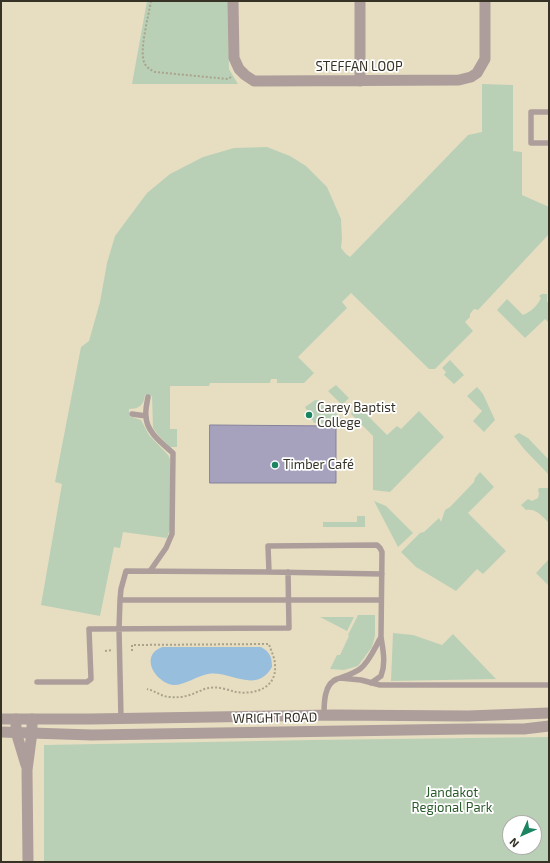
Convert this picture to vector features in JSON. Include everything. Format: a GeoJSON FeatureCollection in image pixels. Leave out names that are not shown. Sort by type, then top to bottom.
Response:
{"type":"FeatureCollection","features":[{"type":"Feature","properties":{"kind":"street","name":"STEFFAN LOOP"},"geometry":{"type":"LineString","coordinates":[[233,1],[234,58],[239,69],[254,81],[459,80],[471,77],[477,72],[485,59],[485,1]]}},
{"type":"Feature","properties":{"kind":"street"},"geometry":{"type":"LineString","coordinates":[[360,1],[360,81]]}},
{"type":"Feature","properties":{"kind":"street","name":"WRIGHT ROAD"},"geometry":{"type":"LineString","coordinates":[[1,719],[329,715],[468,716],[549,713]]}},
{"type":"Feature","properties":{"kind":"street"},"geometry":{"type":"LineString","coordinates":[[329,715],[330,731]]}},
{"type":"Feature","properties":{"kind":"street"},"geometry":{"type":"LineString","coordinates":[[121,718],[122,734]]}},
{"type":"Feature","properties":{"kind":"street"},"geometry":{"type":"LineString","coordinates":[[16,719],[16,732],[27,770]]}},
{"type":"Feature","properties":{"kind":"street"},"geometry":{"type":"LineString","coordinates":[[28,862],[27,770],[32,732],[32,719]]}},
{"type":"Feature","properties":{"kind":"street","name":"WRIGHT ROAD"},"geometry":{"type":"LineString","coordinates":[[1,732],[92,735],[524,729],[549,726]]}},
{"type":"Feature","properties":{"kind":"lane"},"geometry":{"type":"LineString","coordinates":[[549,112],[531,112],[531,143],[549,143]]}},
{"type":"Feature","properties":{"kind":"lane"},"geometry":{"type":"LineString","coordinates":[[148,397],[146,416],[147,424],[152,434],[174,454],[172,534],[166,548],[150,571]]}},
{"type":"Feature","properties":{"kind":"lane"},"geometry":{"type":"LineString","coordinates":[[132,414],[146,416]]}},
{"type":"Feature","properties":{"kind":"lane"},"geometry":{"type":"LineString","coordinates":[[269,572],[268,546],[376,545],[380,548],[382,552],[381,637],[383,671],[381,676],[371,683]]}},
{"type":"Feature","properties":{"kind":"lane"},"geometry":{"type":"LineString","coordinates":[[121,718],[119,629],[121,589],[126,570],[382,574]]}},
{"type":"Feature","properties":{"kind":"lane"},"geometry":{"type":"LineString","coordinates":[[37,682],[87,682],[91,679],[89,629],[289,628],[288,572]]}},
{"type":"Feature","properties":{"kind":"lane"},"geometry":{"type":"LineString","coordinates":[[120,600],[382,600]]}},
{"type":"Feature","properties":{"kind":"lane"},"geometry":{"type":"LineString","coordinates":[[329,715],[324,704],[330,685],[336,679],[354,673],[362,668],[381,637]]}},
{"type":"Feature","properties":{"kind":"lane"},"geometry":{"type":"LineString","coordinates":[[340,678],[361,680],[380,685],[549,685]]}},
{"type":"Feature","properties":{"kind":"path"},"geometry":{"type":"LineString","coordinates":[[151,1],[142,54],[144,64],[149,69],[155,72],[228,79],[235,76]]}},
{"type":"Feature","properties":{"kind":"path"},"geometry":{"type":"LineString","coordinates":[[132,651],[132,645],[269,644],[275,665],[274,675],[269,684],[259,692],[239,692],[209,688],[183,697],[170,698],[148,689]]}},
{"type":"Feature","properties":{"kind":"path"},"geometry":{"type":"LineString","coordinates":[[105,651],[113,650]]}},
{"type":"Feature","properties":{"kind":"green space"},"geometry":{"type":"Polygon","coordinates":[[[147,1],[228,1],[229,69],[238,84],[132,84],[147,1]]]}},
{"type":"Feature","properties":{"kind":"green space"},"geometry":{"type":"Polygon","coordinates":[[[482,84],[513,85],[513,151],[522,152],[522,195],[549,207],[549,234],[478,310],[474,309],[470,314],[470,317],[465,322],[473,331],[435,369],[429,369],[351,293],[342,302],[347,308],[298,357],[314,373],[304,383],[277,383],[277,379],[271,379],[270,383],[210,383],[209,386],[170,386],[170,429],[177,429],[177,447],[170,447],[153,428],[152,396],[145,395],[140,406],[129,409],[129,416],[141,420],[149,435],[170,459],[171,526],[167,538],[123,532],[120,548],[114,547],[100,616],[41,605],[62,484],[55,482],[81,347],[89,341],[100,302],[107,263],[115,236],[147,193],[170,174],[203,157],[234,148],[267,147],[290,156],[306,166],[327,187],[341,219],[341,248],[350,257],[468,135],[482,132],[482,84]]]}},
{"type":"Feature","properties":{"kind":"green space"},"geometry":{"type":"Polygon","coordinates":[[[542,294],[547,294],[547,302],[549,302],[549,323],[545,319],[525,338],[497,310],[507,299],[523,315],[536,306],[541,298],[539,296],[542,294]]]}},
{"type":"Feature","properties":{"kind":"green space"},"geometry":{"type":"Polygon","coordinates":[[[450,360],[464,375],[454,384],[444,375],[446,372],[442,368],[450,360]]]}},
{"type":"Feature","properties":{"kind":"green space"},"geometry":{"type":"Polygon","coordinates":[[[336,385],[349,398],[342,405],[328,391],[336,385]]]}},
{"type":"Feature","properties":{"kind":"green space"},"geometry":{"type":"Polygon","coordinates":[[[477,387],[483,394],[495,420],[484,432],[473,421],[482,411],[467,396],[477,387]]]}},
{"type":"Feature","properties":{"kind":"green space"},"geometry":{"type":"Polygon","coordinates":[[[315,400],[323,401],[342,419],[343,424],[314,423],[305,407],[315,400]]]}},
{"type":"Feature","properties":{"kind":"green space"},"geometry":{"type":"Polygon","coordinates":[[[356,404],[387,435],[397,426],[401,429],[419,411],[444,437],[390,492],[373,490],[373,436],[351,414],[356,404]]]}},
{"type":"Feature","properties":{"kind":"green space"},"geometry":{"type":"Polygon","coordinates":[[[519,433],[528,438],[549,460],[549,475],[524,449],[514,436],[519,433]]]}},
{"type":"Feature","properties":{"kind":"green space"},"geometry":{"type":"Polygon","coordinates":[[[480,472],[494,487],[468,513],[506,551],[483,574],[477,569],[456,591],[416,567],[401,552],[420,533],[424,532],[439,518],[441,522],[445,510],[450,507],[474,482],[475,478],[480,472]]]}},
{"type":"Feature","properties":{"kind":"green space"},"geometry":{"type":"Polygon","coordinates":[[[539,488],[549,488],[549,523],[533,510],[526,510],[521,505],[528,499],[532,501],[538,498],[539,488]]]}},
{"type":"Feature","properties":{"kind":"green space"},"geometry":{"type":"Polygon","coordinates":[[[374,501],[386,506],[413,533],[398,547],[374,501]]]}},
{"type":"Feature","properties":{"kind":"green space"},"geometry":{"type":"Polygon","coordinates":[[[357,516],[365,516],[365,527],[323,527],[323,522],[357,522],[357,516]]]}},
{"type":"Feature","properties":{"kind":"green space"},"geometry":{"type":"Polygon","coordinates":[[[548,560],[549,561],[549,586],[536,573],[548,560]]]}},
{"type":"Feature","properties":{"kind":"green space"},"geometry":{"type":"Polygon","coordinates":[[[358,615],[375,615],[375,636],[372,647],[358,666],[344,670],[330,669],[337,655],[340,655],[358,615]]]}},
{"type":"Feature","properties":{"kind":"green space"},"geometry":{"type":"Polygon","coordinates":[[[320,617],[354,617],[347,631],[320,617]]]}},
{"type":"Feature","properties":{"kind":"green space"},"geometry":{"type":"Polygon","coordinates":[[[393,633],[413,635],[442,645],[453,634],[496,679],[391,681],[393,633]]]}},
{"type":"Feature","properties":{"kind":"green space","name":"Jandakot Regional Park"},"geometry":{"type":"Polygon","coordinates":[[[549,737],[549,862],[44,862],[44,745],[549,737]]]}},
{"type":"Feature","properties":{"kind":"water"},"geometry":{"type":"Polygon","coordinates":[[[162,647],[261,647],[270,655],[272,667],[266,675],[258,679],[242,680],[225,675],[208,674],[181,684],[173,685],[160,679],[152,668],[151,656],[155,651],[162,647]]]}},
{"type":"Feature","properties":{"kind":"building"},"geometry":{"type":"Polygon","coordinates":[[[210,425],[336,426],[336,483],[210,483],[210,425]]]}},
{"type":"Feature","properties":{"kind":"place","name":"Carey Baptist College"},"geometry":{"type":"Point","coordinates":[309,415]}},
{"type":"Feature","properties":{"kind":"place","name":"Timber Café"},"geometry":{"type":"Point","coordinates":[275,465]}}]}
